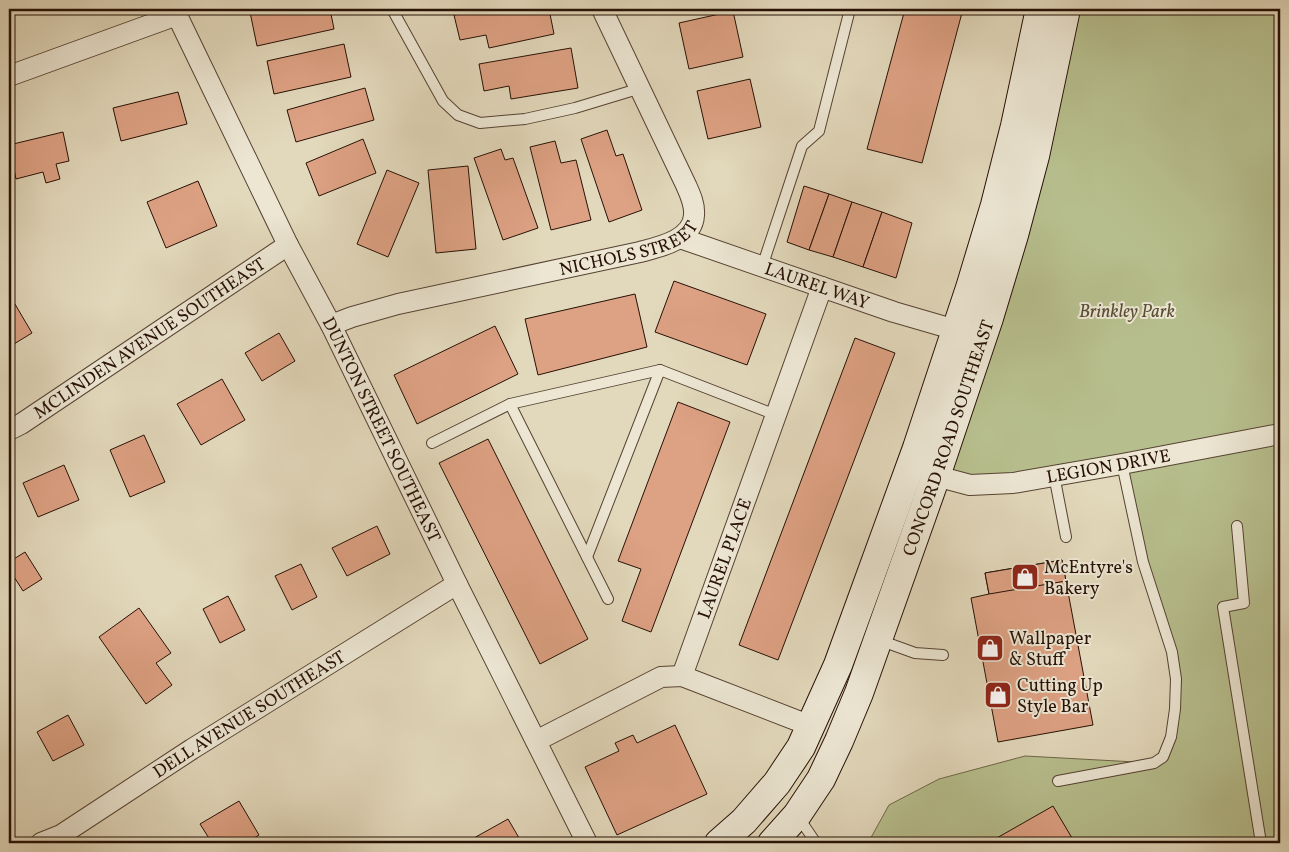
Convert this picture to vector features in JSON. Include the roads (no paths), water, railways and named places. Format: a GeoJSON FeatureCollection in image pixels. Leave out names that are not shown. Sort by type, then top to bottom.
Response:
{"type":"FeatureCollection","features":[{"type":"Feature","properties":{"kind":"main road","name":"CONCORD ROAD SOUTHEAST"},"geometry":{"type":"LineString","coordinates":[[719,843],[744,821],[778,784],[801,747],[838,665],[917,448],[970,288],[1015,126],[1040,9]]}},
{"type":"Feature","properties":{"kind":"main road","name":"CONCORD ROAD SOUTHEAST"},"geometry":{"type":"LineString","coordinates":[[772,843],[797,815],[821,779],[839,741],[859,694],[936,476],[989,318],[1014,235],[1035,156],[1066,9]]}},
{"type":"Feature","properties":{"kind":"street","name":"NICHOLS STREET"},"geometry":{"type":"LineString","coordinates":[[331,325],[398,304],[667,245],[680,238],[690,227],[694,216],[692,200],[641,88],[602,9]]}},
{"type":"Feature","properties":{"kind":"street"},"geometry":{"type":"LineString","coordinates":[[9,76],[176,12]]}},
{"type":"Feature","properties":{"kind":"street","name":"DUNTON STREET SOUTHEAST"},"geometry":{"type":"LineString","coordinates":[[176,12],[288,245],[331,325],[457,584],[587,843]]}},
{"type":"Feature","properties":{"kind":"street","name":"LAUREL WAY"},"geometry":{"type":"LineString","coordinates":[[680,238],[894,312],[956,330]]}},
{"type":"Feature","properties":{"kind":"street","name":"MCLINDEN AVENUE SOUTHEAST"},"geometry":{"type":"LineString","coordinates":[[9,430],[21,424],[288,245]]}},
{"type":"Feature","properties":{"kind":"street","name":"LAUREL PLACE"},"geometry":{"type":"LineString","coordinates":[[682,676],[822,287]]}},
{"type":"Feature","properties":{"kind":"street","name":"LEGION DRIVE"},"geometry":{"type":"LineString","coordinates":[[936,476],[970,485],[1013,483],[1280,434]]}},
{"type":"Feature","properties":{"kind":"street","name":"DELL AVENUE SOUTHEAST"},"geometry":{"type":"LineString","coordinates":[[41,843],[61,835],[192,749],[457,584]]}},
{"type":"Feature","properties":{"kind":"street"},"geometry":{"type":"LineString","coordinates":[[536,741],[661,677],[682,676],[811,726]]}},
{"type":"Feature","properties":{"kind":"lane"},"geometry":{"type":"LineString","coordinates":[[392,9],[443,101],[458,115],[480,123],[525,119],[575,108],[641,88]]}},
{"type":"Feature","properties":{"kind":"lane"},"geometry":{"type":"LineString","coordinates":[[762,267],[802,146],[819,131],[850,9]]}},
{"type":"Feature","properties":{"kind":"lane"},"geometry":{"type":"LineString","coordinates":[[432,443],[510,404],[660,370],[776,415]]}},
{"type":"Feature","properties":{"kind":"lane"},"geometry":{"type":"LineString","coordinates":[[588,558],[660,370]]}},
{"type":"Feature","properties":{"kind":"lane"},"geometry":{"type":"LineString","coordinates":[[510,404],[608,598]]}},
{"type":"Feature","properties":{"kind":"lane"},"geometry":{"type":"LineString","coordinates":[[1058,781],[1154,763],[1163,757],[1171,737],[1175,710],[1176,679],[1172,652],[1143,562],[1122,464]]}},
{"type":"Feature","properties":{"kind":"lane"},"geometry":{"type":"LineString","coordinates":[[1054,475],[1066,537]]}},
{"type":"Feature","properties":{"kind":"lane"},"geometry":{"type":"LineString","coordinates":[[1237,526],[1244,603],[1223,607],[1261,843]]}},
{"type":"Feature","properties":{"kind":"lane"},"geometry":{"type":"LineString","coordinates":[[878,640],[915,653],[943,655]]}},
{"type":"Feature","properties":{"kind":"lane"},"geometry":{"type":"LineString","coordinates":[[797,815],[816,843]]}},
{"type":"Feature","properties":{"kind":"place","name":"McEntyre's Bakery"},"geometry":{"type":"Point","coordinates":[1025,577]}},
{"type":"Feature","properties":{"kind":"place","name":"Wallpaper & Stuff"},"geometry":{"type":"Point","coordinates":[990,648]}},
{"type":"Feature","properties":{"kind":"place","name":"Cutting Up Style Bar"},"geometry":{"type":"Point","coordinates":[998,695]}},
{"type":"Feature","properties":{"kind":"park label","name":"Brinkley Park"},"geometry":{"type":"Point","coordinates":[1127,311]}}]}
